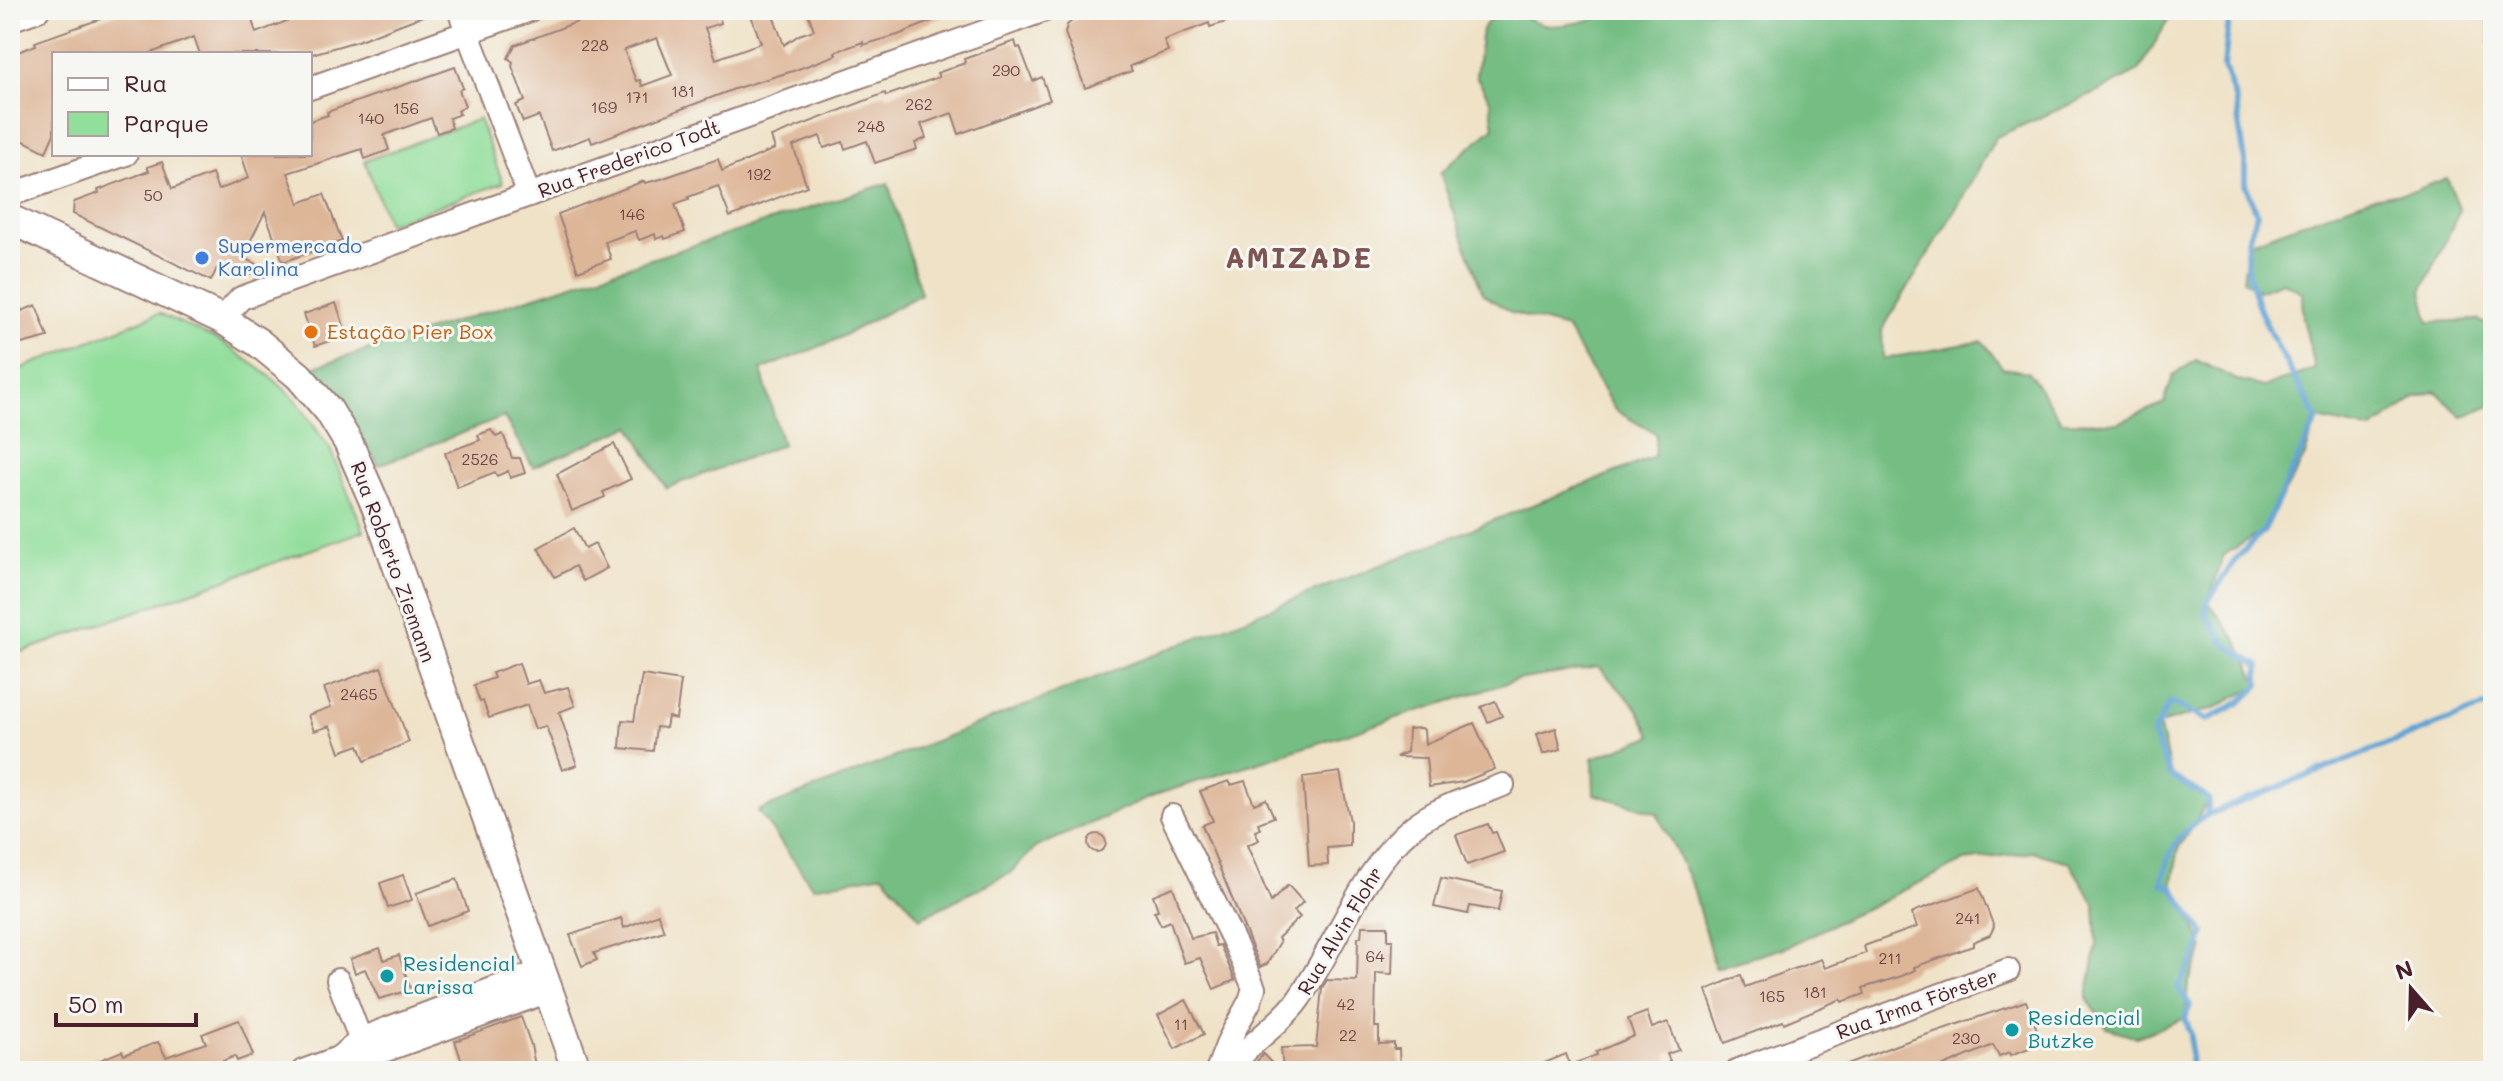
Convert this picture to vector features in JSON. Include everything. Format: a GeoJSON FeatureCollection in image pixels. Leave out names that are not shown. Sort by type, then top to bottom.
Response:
{"type":"FeatureCollection","features":[{"type":"Feature","properties":{"kind":"main road","name":"Rua Roberto Ziemann"},"geometry":{"type":"LineString","coordinates":[[10,219],[222,319],[259,343],[299,376],[329,411],[348,442],[376,506],[577,1071]]}},
{"type":"Feature","properties":{"kind":"street"},"geometry":{"type":"LineString","coordinates":[[10,20],[38,10]]}},
{"type":"Feature","properties":{"kind":"street"},"geometry":{"type":"LineString","coordinates":[[459,10],[529,195]]}},
{"type":"Feature","properties":{"kind":"street"},"geometry":{"type":"LineString","coordinates":[[312,87],[530,10]]}},
{"type":"Feature","properties":{"kind":"street","name":"Rua Frederico Todt"},"geometry":{"type":"LineString","coordinates":[[222,319],[241,298],[1038,11]]}},
{"type":"Feature","properties":{"kind":"street"},"geometry":{"type":"LineString","coordinates":[[10,195],[120,156]]}},
{"type":"Feature","properties":{"kind":"street","name":"Rua Alvin Flohr"},"geometry":{"type":"LineString","coordinates":[[1231,1071],[1236,1060],[1298,1001],[1362,891],[1384,858],[1412,827],[1441,809],[1503,785]]}},
{"type":"Feature","properties":{"kind":"street"},"geometry":{"type":"LineString","coordinates":[[1172,816],[1254,988],[1217,1071]]}},
{"type":"Feature","properties":{"kind":"street","name":"Rua Irma Förster"},"geometry":{"type":"LineString","coordinates":[[1736,1071],[2008,970]]}},
{"type":"Feature","properties":{"kind":"street"},"geometry":{"type":"LineString","coordinates":[[338,980],[367,1056]]}},
{"type":"Feature","properties":{"kind":"street"},"geometry":{"type":"LineString","coordinates":[[303,1071],[338,1058],[367,1056],[545,981]]}},
{"type":"Feature","properties":{"kind":"green space"},"geometry":{"type":"Polygon","coordinates":[[[1498,10],[1511,11],[1540,24],[1559,25],[1622,10],[2194,10],[2168,20],[2139,71],[1996,137],[1882,330],[1883,359],[1982,341],[2003,368],[2028,372],[2062,422],[2118,423],[2164,403],[2173,376],[2196,360],[2239,381],[2264,387],[2315,369],[2303,318],[2302,292],[2283,282],[2258,291],[2243,280],[2248,243],[2371,198],[2414,191],[2447,178],[2460,210],[2422,291],[2429,322],[2478,320],[2493,328],[2493,404],[2462,417],[2436,391],[2417,397],[2371,430],[2317,419],[2304,458],[2264,530],[2224,555],[2208,601],[2237,641],[2259,685],[2215,708],[2159,724],[2171,775],[2209,799],[2179,847],[2172,887],[2204,948],[2188,984],[2185,1018],[2137,1037],[2107,1028],[2087,998],[2097,945],[2095,904],[2069,862],[2033,852],[1964,861],[1784,948],[1715,968],[1692,884],[1657,813],[1594,794],[1593,758],[1652,736],[1637,708],[1599,667],[1516,680],[1161,793],[1036,847],[1010,873],[920,918],[883,874],[813,887],[758,811],[1654,457],[1656,434],[1615,410],[1566,328],[1512,313],[1483,294],[1440,173],[1494,127],[1490,100],[1476,76],[1482,29],[1498,10]]]}},
{"type":"Feature","properties":{"kind":"green space"},"geometry":{"type":"Polygon","coordinates":[[[2480,10],[2493,10],[2493,108],[2489,17],[2480,10]]]}},
{"type":"Feature","properties":{"kind":"green space"},"geometry":{"type":"Polygon","coordinates":[[[479,119],[503,183],[388,224],[365,161],[479,119]]]}},
{"type":"Feature","properties":{"kind":"green space"},"geometry":{"type":"Polygon","coordinates":[[[888,183],[921,294],[833,341],[761,370],[782,445],[666,488],[631,426],[533,467],[504,417],[379,465],[314,367],[888,183]]]}},
{"type":"Feature","properties":{"kind":"green space"},"geometry":{"type":"Polygon","coordinates":[[[159,313],[222,342],[271,377],[296,400],[330,449],[364,531],[10,656],[10,373],[159,313]]]}},
{"type":"Feature","properties":{"kind":"building"},"geometry":{"type":"Polygon","coordinates":[[[126,10],[249,10],[256,33],[295,18],[292,10],[433,12],[357,41],[312,54],[199,52],[194,37],[153,52],[52,52],[52,138],[46,152],[10,134],[10,55],[36,45],[35,42],[126,10]]]}},
{"type":"Feature","properties":{"kind":"building"},"geometry":{"type":"Polygon","coordinates":[[[609,10],[718,10],[721,23],[705,28],[716,59],[761,43],[749,10],[771,10],[784,45],[814,30],[807,10],[956,11],[898,35],[863,45],[863,42],[835,52],[836,55],[737,88],[592,143],[590,137],[552,151],[539,116],[523,122],[516,105],[525,101],[513,62],[508,58],[515,45],[609,10]],[[657,38],[624,50],[636,81],[640,80],[642,86],[672,75],[657,38]]]}},
{"type":"Feature","properties":{"kind":"building"},"geometry":{"type":"Polygon","coordinates":[[[1100,10],[1110,10],[1111,14],[1124,10],[1254,10],[1255,13],[1210,27],[1209,23],[1164,40],[1168,51],[1130,66],[1132,71],[1085,88],[1065,33],[1067,25],[1073,20],[1100,10]]]}},
{"type":"Feature","properties":{"kind":"building"},"geometry":{"type":"Polygon","coordinates":[[[1015,41],[1033,81],[1042,77],[1050,100],[959,134],[952,113],[921,124],[926,138],[915,143],[917,149],[875,163],[867,141],[845,149],[843,142],[824,148],[820,136],[793,146],[807,186],[730,217],[718,186],[688,197],[675,204],[685,232],[665,239],[664,236],[656,239],[655,234],[639,240],[635,231],[605,242],[611,259],[578,271],[558,214],[644,181],[661,179],[718,159],[722,171],[775,149],[771,137],[885,93],[886,96],[939,77],[937,73],[965,63],[964,59],[1015,41]]]}},
{"type":"Feature","properties":{"kind":"building"},"geometry":{"type":"Polygon","coordinates":[[[455,67],[463,88],[459,90],[465,106],[458,111],[460,114],[449,118],[452,128],[437,133],[431,118],[384,135],[389,150],[365,159],[362,149],[288,173],[299,203],[324,194],[342,241],[283,262],[265,212],[242,257],[265,269],[238,278],[217,268],[211,281],[73,214],[74,202],[149,171],[147,167],[162,162],[172,189],[212,174],[218,190],[249,178],[242,156],[312,156],[312,120],[328,115],[327,112],[455,67]]]}},
{"type":"Feature","properties":{"kind":"building"},"geometry":{"type":"Polygon","coordinates":[[[10,282],[22,311],[36,305],[48,337],[10,347],[10,282]]]}},
{"type":"Feature","properties":{"kind":"building"},"geometry":{"type":"Polygon","coordinates":[[[336,303],[347,335],[315,346],[304,314],[336,303]]]}},
{"type":"Feature","properties":{"kind":"building"},"geometry":{"type":"Polygon","coordinates":[[[491,430],[496,437],[503,434],[512,458],[520,458],[525,473],[510,478],[508,471],[497,476],[495,472],[457,487],[445,453],[480,440],[478,435],[491,430]]]}},
{"type":"Feature","properties":{"kind":"building"},"geometry":{"type":"Polygon","coordinates":[[[614,444],[631,479],[603,492],[605,497],[572,511],[557,474],[614,444]]]}},
{"type":"Feature","properties":{"kind":"building"},"geometry":{"type":"Polygon","coordinates":[[[574,528],[585,549],[595,544],[607,568],[583,581],[575,566],[555,577],[538,548],[574,528]]]}},
{"type":"Feature","properties":{"kind":"building"},"geometry":{"type":"Polygon","coordinates":[[[519,663],[526,684],[539,680],[544,693],[568,687],[575,706],[559,712],[577,765],[562,770],[546,726],[535,729],[527,705],[489,718],[474,685],[494,678],[492,673],[519,663]]]}},
{"type":"Feature","properties":{"kind":"building"},"geometry":{"type":"Polygon","coordinates":[[[381,667],[409,742],[365,761],[359,745],[340,752],[330,726],[314,731],[308,715],[331,707],[324,688],[381,667]]]}},
{"type":"Feature","properties":{"kind":"building"},"geometry":{"type":"Polygon","coordinates":[[[642,675],[681,681],[676,719],[668,717],[666,728],[656,727],[653,751],[620,748],[622,720],[634,721],[642,675]]]}},
{"type":"Feature","properties":{"kind":"building"},"geometry":{"type":"Polygon","coordinates":[[[1495,701],[1502,716],[1488,722],[1481,707],[1495,701]]]}},
{"type":"Feature","properties":{"kind":"building"},"geometry":{"type":"Polygon","coordinates":[[[1474,723],[1495,769],[1463,782],[1429,787],[1426,758],[1396,757],[1407,752],[1408,729],[1422,728],[1425,744],[1474,723]]]}},
{"type":"Feature","properties":{"kind":"building"},"geometry":{"type":"Polygon","coordinates":[[[1556,728],[1561,749],[1543,754],[1537,734],[1556,728]]]}},
{"type":"Feature","properties":{"kind":"building"},"geometry":{"type":"Polygon","coordinates":[[[1340,772],[1350,821],[1350,846],[1327,848],[1328,865],[1309,866],[1303,777],[1340,772]]]}},
{"type":"Feature","properties":{"kind":"building"},"geometry":{"type":"Polygon","coordinates":[[[1229,781],[1231,785],[1245,781],[1254,804],[1266,799],[1274,817],[1258,823],[1260,829],[1255,831],[1259,840],[1247,845],[1271,902],[1288,885],[1303,902],[1294,911],[1300,917],[1278,938],[1280,942],[1267,964],[1260,967],[1202,825],[1213,821],[1200,791],[1229,781]]]}},
{"type":"Feature","properties":{"kind":"building"},"geometry":{"type":"Polygon","coordinates":[[[1488,824],[1492,833],[1496,832],[1504,852],[1467,865],[1456,835],[1488,824]]]}},
{"type":"Feature","properties":{"kind":"building"},"geometry":{"type":"Polygon","coordinates":[[[1097,834],[1106,843],[1097,852],[1088,843],[1097,834]]]}},
{"type":"Feature","properties":{"kind":"building"},"geometry":{"type":"Polygon","coordinates":[[[403,875],[412,900],[388,908],[380,883],[403,875]]]}},
{"type":"Feature","properties":{"kind":"building"},"geometry":{"type":"Polygon","coordinates":[[[1441,878],[1502,891],[1498,911],[1470,906],[1468,914],[1434,907],[1441,878]]]}},
{"type":"Feature","properties":{"kind":"building"},"geometry":{"type":"Polygon","coordinates":[[[457,879],[468,911],[428,926],[416,893],[457,879]]]}},
{"type":"Feature","properties":{"kind":"building"},"geometry":{"type":"Polygon","coordinates":[[[1173,887],[1191,938],[1212,933],[1235,980],[1214,989],[1200,958],[1184,963],[1170,921],[1161,925],[1154,911],[1158,910],[1153,895],[1173,887]]]}},
{"type":"Feature","properties":{"kind":"building"},"geometry":{"type":"Polygon","coordinates":[[[1979,888],[1994,927],[1990,935],[1973,942],[1973,946],[1914,967],[1915,970],[1902,976],[1863,988],[1865,994],[1842,1002],[1841,999],[1725,1043],[1706,990],[1741,975],[1745,987],[1821,959],[1825,968],[1866,953],[1864,946],[1917,927],[1912,914],[1915,911],[1979,888]]]}},
{"type":"Feature","properties":{"kind":"building"},"geometry":{"type":"Polygon","coordinates":[[[658,914],[664,931],[594,953],[597,960],[582,966],[570,935],[621,918],[624,928],[658,914]]]}},
{"type":"Feature","properties":{"kind":"building"},"geometry":{"type":"Polygon","coordinates":[[[1362,926],[1388,926],[1388,940],[1393,940],[1392,974],[1376,973],[1375,1027],[1379,1027],[1379,1044],[1394,1043],[1394,1049],[1399,1049],[1400,1071],[1283,1071],[1281,1048],[1316,1047],[1322,988],[1327,980],[1357,981],[1358,937],[1361,937],[1362,926]]]}},
{"type":"Feature","properties":{"kind":"building","name":"Residencial Larissa"},"geometry":{"type":"Polygon","coordinates":[[[380,948],[384,960],[399,955],[411,990],[379,999],[365,969],[355,973],[350,959],[380,948]]]}},
{"type":"Feature","properties":{"kind":"building"},"geometry":{"type":"Polygon","coordinates":[[[1186,1000],[1204,1034],[1175,1049],[1158,1015],[1186,1000]]]}},
{"type":"Feature","properties":{"kind":"building"},"geometry":{"type":"Polygon","coordinates":[[[2026,1001],[2042,1043],[2011,1055],[2010,1052],[1999,1056],[1993,1045],[1932,1071],[1830,1071],[1896,1045],[2026,1001]]]}},
{"type":"Feature","properties":{"kind":"building"},"geometry":{"type":"Polygon","coordinates":[[[1647,1012],[1652,1028],[1668,1022],[1679,1050],[1667,1054],[1670,1061],[1664,1066],[1648,1071],[1525,1071],[1566,1054],[1570,1065],[1597,1055],[1596,1052],[1634,1036],[1628,1019],[1647,1012]]]}},
{"type":"Feature","properties":{"kind":"building"},"geometry":{"type":"Polygon","coordinates":[[[521,1017],[536,1071],[465,1071],[455,1041],[521,1017]]]}},
{"type":"Feature","properties":{"kind":"building"},"geometry":{"type":"Polygon","coordinates":[[[239,1020],[253,1055],[237,1061],[235,1056],[210,1066],[211,1071],[73,1071],[122,1051],[124,1055],[158,1042],[166,1057],[206,1043],[202,1034],[239,1020]]]}},
{"type":"Feature","properties":{"kind":"building"},"geometry":{"type":"Polygon","coordinates":[[[1263,1054],[1279,1071],[1249,1071],[1263,1054]]]}},
{"type":"Feature","properties":{"kind":"waterway"},"geometry":{"type":"LineString","coordinates":[[2190,1071],[2191,1034],[2185,1018],[2190,1005],[2178,987],[2195,958],[2204,934],[2172,887],[2162,884],[2176,844],[2188,829],[2207,815],[2209,799],[2170,775],[2153,734],[2170,702],[2207,720],[2241,702],[2259,685],[2259,666],[2226,644],[2205,614],[2208,601],[2236,559],[2264,530],[2317,419],[2270,333],[2252,287],[2248,243],[2257,213],[2245,184],[2245,160],[2235,98],[2224,67],[2230,10]]}},
{"type":"Feature","properties":{"kind":"waterway"},"geometry":{"type":"LineString","coordinates":[[2207,815],[2493,703]]}},
{"type":"Feature","properties":{"kind":"place","name":"Supermercado Karolina"},"geometry":{"type":"Point","coordinates":[202,258]}},
{"type":"Feature","properties":{"kind":"place","name":"Estação Pier Box"},"geometry":{"type":"Point","coordinates":[311,332]}},
{"type":"Feature","properties":{"kind":"place","name":"Residencial Larissa"},"geometry":{"type":"Point","coordinates":[387,976]}},
{"type":"Feature","properties":{"kind":"place","name":"Residencial Butzke"},"geometry":{"type":"Point","coordinates":[2012,1030]}},
{"type":"Feature","properties":{"kind":"district","name":"AMIZADE"},"geometry":{"type":"Point","coordinates":[1299,258]}}]}
